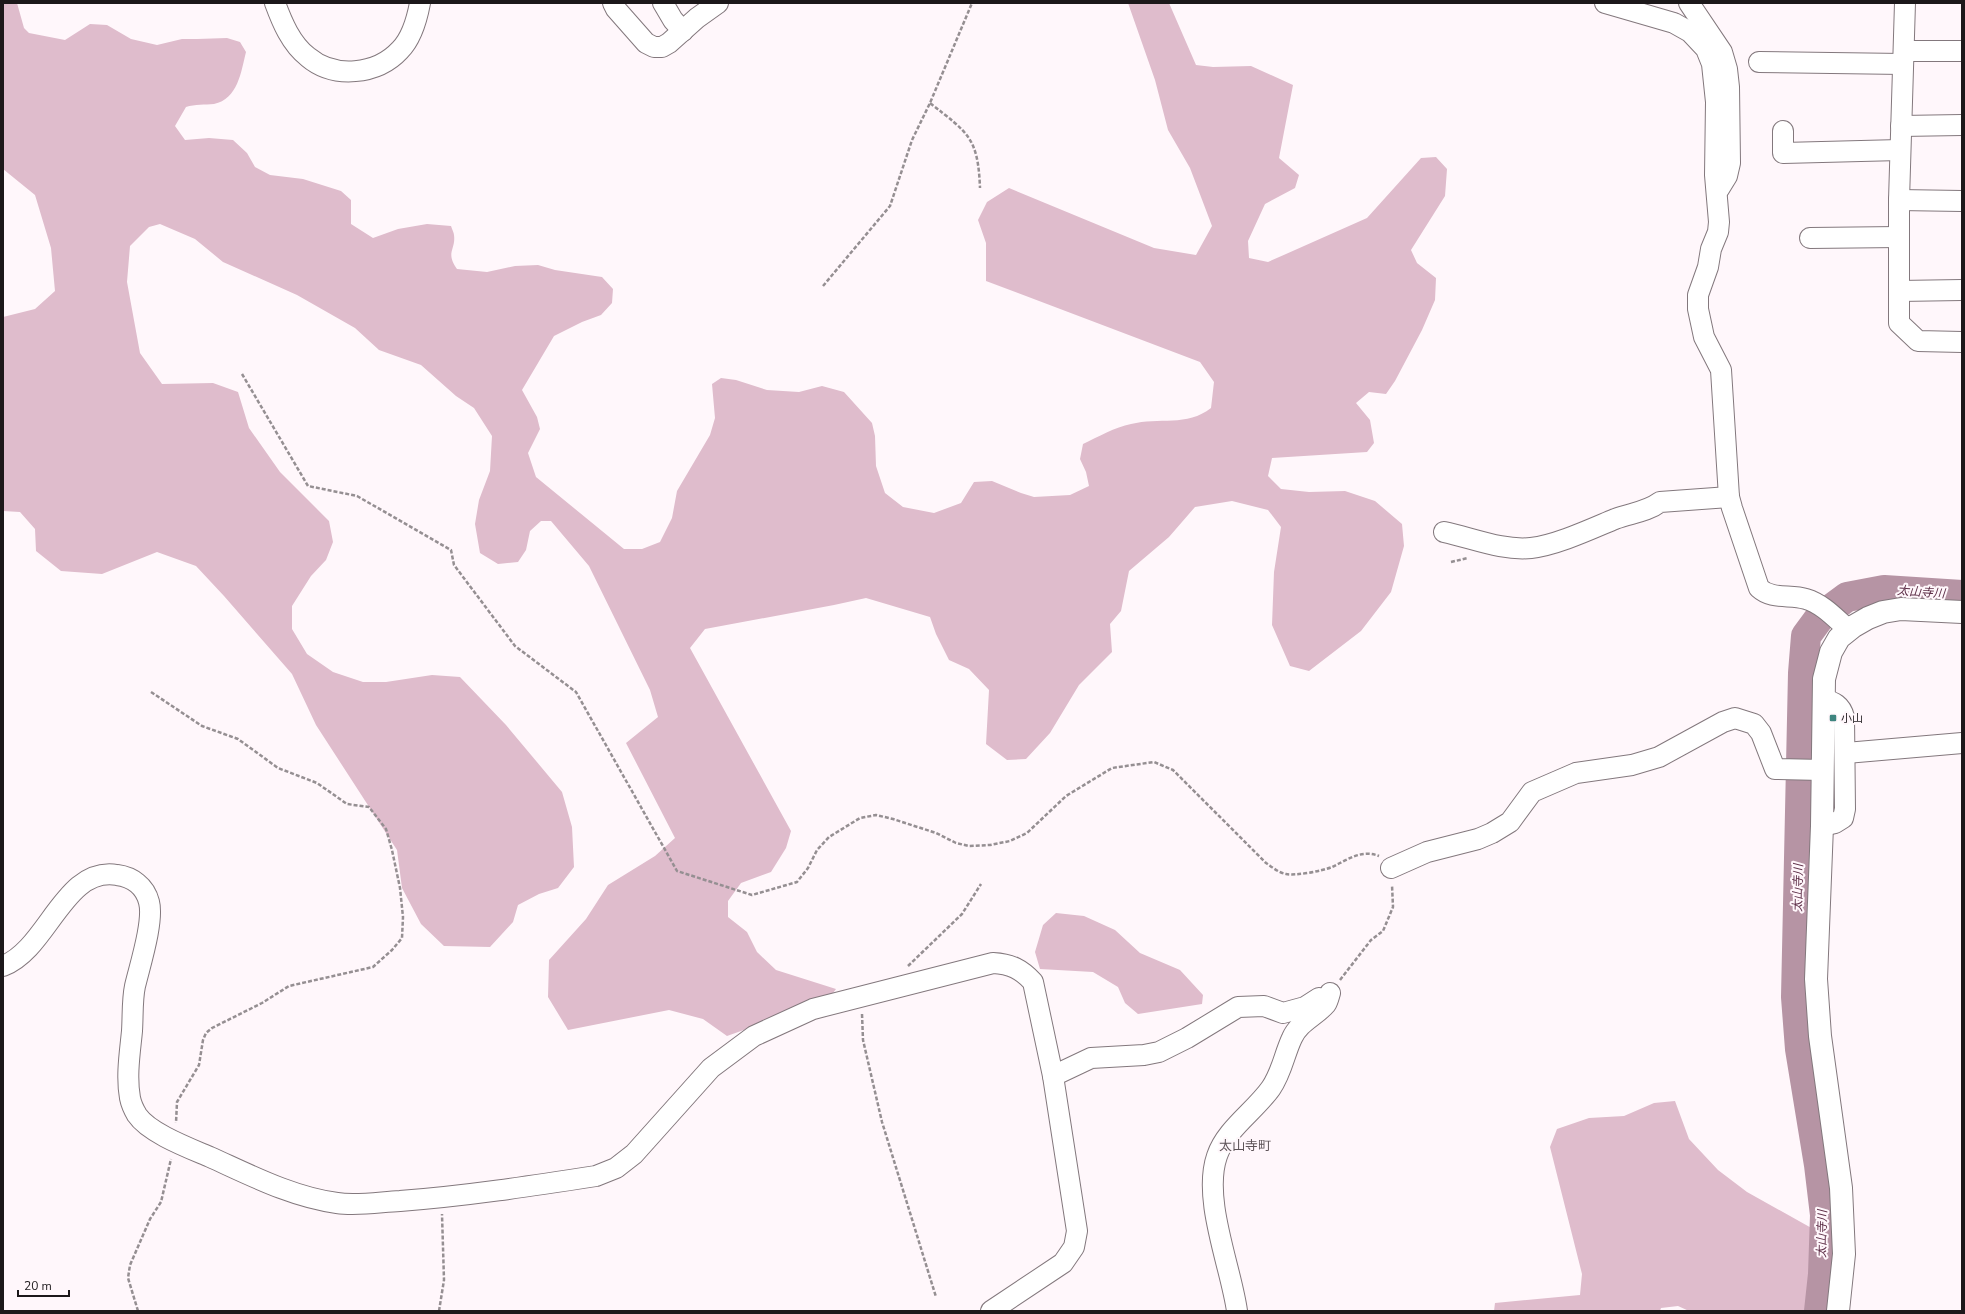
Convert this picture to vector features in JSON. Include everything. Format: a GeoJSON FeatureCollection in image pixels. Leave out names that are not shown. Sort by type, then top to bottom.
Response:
{"type":"FeatureCollection","features":[{"type":"Feature","properties":{"kind":"street"},"geometry":{"type":"LineString","coordinates":[[275,3],[288,33],[307,57],[317,64],[331,69],[358,71],[383,63],[400,50],[411,35],[420,3]]}},
{"type":"Feature","properties":{"kind":"street"},"geometry":{"type":"LineString","coordinates":[[613,3],[616,9],[646,43],[654,47],[662,47],[669,43],[683,30],[718,3]]}},
{"type":"Feature","properties":{"kind":"street"},"geometry":{"type":"LineString","coordinates":[[663,3],[673,20],[683,30]]}},
{"type":"Feature","properties":{"kind":"street"},"geometry":{"type":"LineString","coordinates":[[1604,3],[1674,23],[1690,32],[1706,48],[1712,64],[1716,102],[1715,175],[1718,232],[1698,295],[1698,309],[1704,337],[1722,370],[1729,497],[1759,588],[1765,594],[1806,599],[1811,601],[1820,606],[1849,630]]}},
{"type":"Feature","properties":{"kind":"street"},"geometry":{"type":"LineString","coordinates":[[1689,3],[1722,52],[1727,69],[1729,87],[1730,163],[1727,176],[1717,193]]}},
{"type":"Feature","properties":{"kind":"street"},"geometry":{"type":"LineString","coordinates":[[1905,3],[1899,200],[1899,323],[1918,341],[1962,342]]}},
{"type":"Feature","properties":{"kind":"street"},"geometry":{"type":"LineString","coordinates":[[1759,62],[1903,58],[1962,51]]}},
{"type":"Feature","properties":{"kind":"street"},"geometry":{"type":"LineString","coordinates":[[1901,126],[1962,125]]}},
{"type":"Feature","properties":{"kind":"street"},"geometry":{"type":"LineString","coordinates":[[1783,131],[1783,153],[1900,150]]}},
{"type":"Feature","properties":{"kind":"street"},"geometry":{"type":"LineString","coordinates":[[1899,200],[1962,201]]}},
{"type":"Feature","properties":{"kind":"street"},"geometry":{"type":"LineString","coordinates":[[1810,238],[1899,237]]}},
{"type":"Feature","properties":{"kind":"street"},"geometry":{"type":"LineString","coordinates":[[1899,291],[1962,290]]}},
{"type":"Feature","properties":{"kind":"street"},"geometry":{"type":"LineString","coordinates":[[1444,532],[1506,547],[1532,548],[1568,538],[1622,517],[1652,509],[1660,502],[1729,497]]}},
{"type":"Feature","properties":{"kind":"street"},"geometry":{"type":"LineString","coordinates":[[1838,1311],[1844,1254],[1841,1188],[1820,1036],[1816,979],[1822,826],[1810,770],[1823,699],[1824,680],[1831,652],[1839,638],[1868,618],[1883,612],[1901,609],[1962,612]]}},
{"type":"Feature","properties":{"kind":"street"},"geometry":{"type":"LineString","coordinates":[[1822,826],[1835,823],[1843,818],[1845,809],[1846,753],[1842,709],[1835,703],[1823,699]]}},
{"type":"Feature","properties":{"kind":"street"},"geometry":{"type":"LineString","coordinates":[[1391,868],[1427,852],[1478,839],[1492,833],[1510,822],[1532,792],[1576,773],[1632,765],[1659,757],[1723,722],[1735,718],[1754,724],[1761,732],[1775,769],[1810,770]]}},
{"type":"Feature","properties":{"kind":"street"},"geometry":{"type":"LineString","coordinates":[[1846,753],[1962,743]]}},
{"type":"Feature","properties":{"kind":"street"},"geometry":{"type":"LineString","coordinates":[[3,966],[14,962],[34,943],[75,888],[86,880],[100,875],[115,874],[131,879],[143,888],[150,903],[149,926],[135,990],[128,1083],[130,1100],[137,1115],[149,1127],[269,1183],[311,1198],[339,1204],[441,1198],[596,1176],[616,1168],[634,1154],[711,1068],[754,1036],[813,1010],[993,963],[1008,964],[1022,970],[1033,982],[1053,1076],[1077,1231],[1074,1247],[1063,1263],[991,1311]]}},
{"type":"Feature","properties":{"kind":"street"},"geometry":{"type":"LineString","coordinates":[[1053,1076],[1091,1058],[1144,1055],[1159,1052],[1187,1038],[1238,1007],[1264,1006],[1284,1013],[1305,1007],[1321,996],[1330,993]]}},
{"type":"Feature","properties":{"kind":"street"},"geometry":{"type":"LineString","coordinates":[[1237,1311],[1216,1215],[1213,1188],[1213,1169],[1217,1155],[1226,1139],[1271,1089],[1281,1073],[1292,1036],[1305,1021],[1327,1003],[1330,993]]}},
{"type":"Feature","properties":{"kind":"path"},"geometry":{"type":"LineString","coordinates":[[822,286],[890,206],[912,140],[930,103],[972,3]]}},
{"type":"Feature","properties":{"kind":"path"},"geometry":{"type":"LineString","coordinates":[[930,103],[959,125],[970,137],[976,151],[979,164],[980,188]]}},
{"type":"Feature","properties":{"kind":"path"},"geometry":{"type":"LineString","coordinates":[[242,374],[308,486],[356,496],[451,550],[454,565],[515,646],[576,692],[677,871],[752,895],[797,882],[808,868],[817,850],[829,837],[860,818],[876,816],[893,818],[936,833],[956,843],[968,846],[1010,841],[1027,833],[1066,796],[1112,768],[1126,764],[1154,762],[1173,770],[1266,863],[1285,874],[1305,873],[1330,868],[1355,855],[1371,853],[1382,857],[1391,868],[1393,907],[1383,931],[1370,940],[1363,952],[1330,993]]}},
{"type":"Feature","properties":{"kind":"path"},"geometry":{"type":"LineString","coordinates":[[138,1311],[128,1278],[130,1264],[150,1219],[161,1202],[175,1140],[177,1102],[199,1065],[206,1033],[212,1028],[262,1003],[288,986],[372,967],[392,950],[402,938],[403,917],[400,888],[386,830],[369,807],[347,804],[317,783],[278,768],[238,739],[202,726],[151,692]]}},
{"type":"Feature","properties":{"kind":"path"},"geometry":{"type":"LineString","coordinates":[[906,967],[962,914],[981,884]]}},
{"type":"Feature","properties":{"kind":"path"},"geometry":{"type":"LineString","coordinates":[[862,1013],[863,1040],[882,1122],[936,1297]]}},
{"type":"Feature","properties":{"kind":"path"},"geometry":{"type":"LineString","coordinates":[[439,1311],[444,1280],[441,1198]]}},
{"type":"Feature","properties":{"kind":"shaded area"},"geometry":{"type":"Polygon","coordinates":[[[3,3],[17,3],[24,28],[29,33],[65,40],[90,24],[107,25],[131,39],[157,45],[182,39],[227,38],[240,42],[246,52],[237,84],[228,97],[222,101],[214,104],[186,107],[175,126],[185,140],[209,138],[233,140],[247,153],[255,167],[270,175],[303,179],[341,191],[351,200],[351,224],[373,238],[398,229],[427,224],[451,226],[454,234],[454,244],[451,255],[457,269],[487,272],[515,266],[538,265],[555,270],[602,277],[613,289],[612,303],[601,315],[582,322],[554,336],[522,390],[537,417],[540,429],[528,453],[536,477],[624,549],[642,549],[660,542],[672,518],[677,491],[710,435],[715,418],[712,384],[721,378],[736,380],[767,390],[799,392],[822,386],[844,392],[872,423],[875,436],[876,466],[885,493],[903,507],[934,513],[961,503],[974,482],[992,481],[1034,497],[1070,495],[1089,486],[1086,472],[1080,459],[1083,444],[1125,425],[1152,421],[1183,420],[1202,414],[1211,408],[1214,382],[1200,362],[986,281],[986,243],[978,220],[987,202],[1009,188],[1154,248],[1196,255],[1212,226],[1190,168],[1168,130],[1155,80],[1128,3],[1169,3],[1196,65],[1213,67],[1251,66],[1293,85],[1279,158],[1299,175],[1295,188],[1265,204],[1248,241],[1249,258],[1268,262],[1367,218],[1421,158],[1436,157],[1447,169],[1445,196],[1411,250],[1417,263],[1436,278],[1435,300],[1422,330],[1395,381],[1386,394],[1369,392],[1356,403],[1370,420],[1374,443],[1367,452],[1272,458],[1268,476],[1281,489],[1309,492],[1345,491],[1375,501],[1402,524],[1404,546],[1391,592],[1361,631],[1309,671],[1290,666],[1272,625],[1274,572],[1281,527],[1268,510],[1232,501],[1195,507],[1169,537],[1129,571],[1121,611],[1110,624],[1112,652],[1079,685],[1050,733],[1026,759],[1007,760],[986,744],[989,690],[969,669],[949,660],[936,634],[930,617],[866,598],[705,629],[690,648],[791,831],[786,848],[771,872],[741,883],[728,901],[728,917],[747,932],[757,952],[776,970],[836,989],[828,1000],[727,1036],[703,1019],[669,1010],[568,1030],[548,997],[549,960],[586,919],[608,885],[655,856],[675,838],[626,743],[658,717],[650,690],[589,566],[551,521],[541,521],[530,531],[526,550],[518,562],[498,564],[480,553],[475,524],[479,500],[490,471],[492,436],[474,408],[456,396],[421,365],[379,350],[355,328],[297,295],[223,262],[195,239],[160,224],[149,227],[130,246],[127,282],[140,353],[162,384],[213,383],[238,392],[249,428],[280,472],[329,521],[333,542],[326,560],[311,576],[292,606],[292,629],[307,654],[333,672],[363,682],[386,682],[432,675],[460,677],[506,725],[562,792],[572,827],[574,867],[558,888],[539,894],[518,905],[513,922],[490,947],[444,946],[421,924],[402,888],[397,850],[316,725],[292,674],[196,566],[157,552],[102,574],[61,571],[36,551],[35,529],[20,512],[3,511],[3,317],[35,309],[55,291],[51,248],[35,195],[3,169],[3,3]]]}},
{"type":"Feature","properties":{"kind":"shaded area"},"geometry":{"type":"Polygon","coordinates":[[[1056,913],[1084,916],[1115,930],[1140,953],[1180,970],[1203,995],[1202,1004],[1138,1014],[1125,1003],[1118,987],[1093,972],[1040,969],[1035,952],[1043,925],[1056,913]]]}},
{"type":"Feature","properties":{"kind":"shaded area"},"geometry":{"type":"Polygon","coordinates":[[[1675,1101],[1689,1139],[1718,1170],[1747,1192],[1815,1230],[1817,1269],[1811,1311],[1689,1311],[1678,1306],[1661,1308],[1660,1311],[1494,1311],[1495,1303],[1580,1295],[1582,1274],[1550,1147],[1557,1129],[1589,1118],[1624,1116],[1654,1103],[1675,1101]]]}},
{"type":"Feature","properties":{"kind":"waterway","name":"太山寺川"},"geometry":{"type":"LineString","coordinates":[[1819,1311],[1823,1274],[1825,1215],[1819,1165],[1800,1049],[1796,997],[1803,673],[1806,636],[1820,617],[1847,597],[1884,590],[1962,595]]}},
{"type":"Feature","properties":{"kind":"place","name":"小山"},"geometry":{"type":"Point","coordinates":[1833,718]}},
{"type":"Feature","properties":{"kind":"district","name":"太山寺町"},"geometry":{"type":"Point","coordinates":[1245,1145]}}]}
